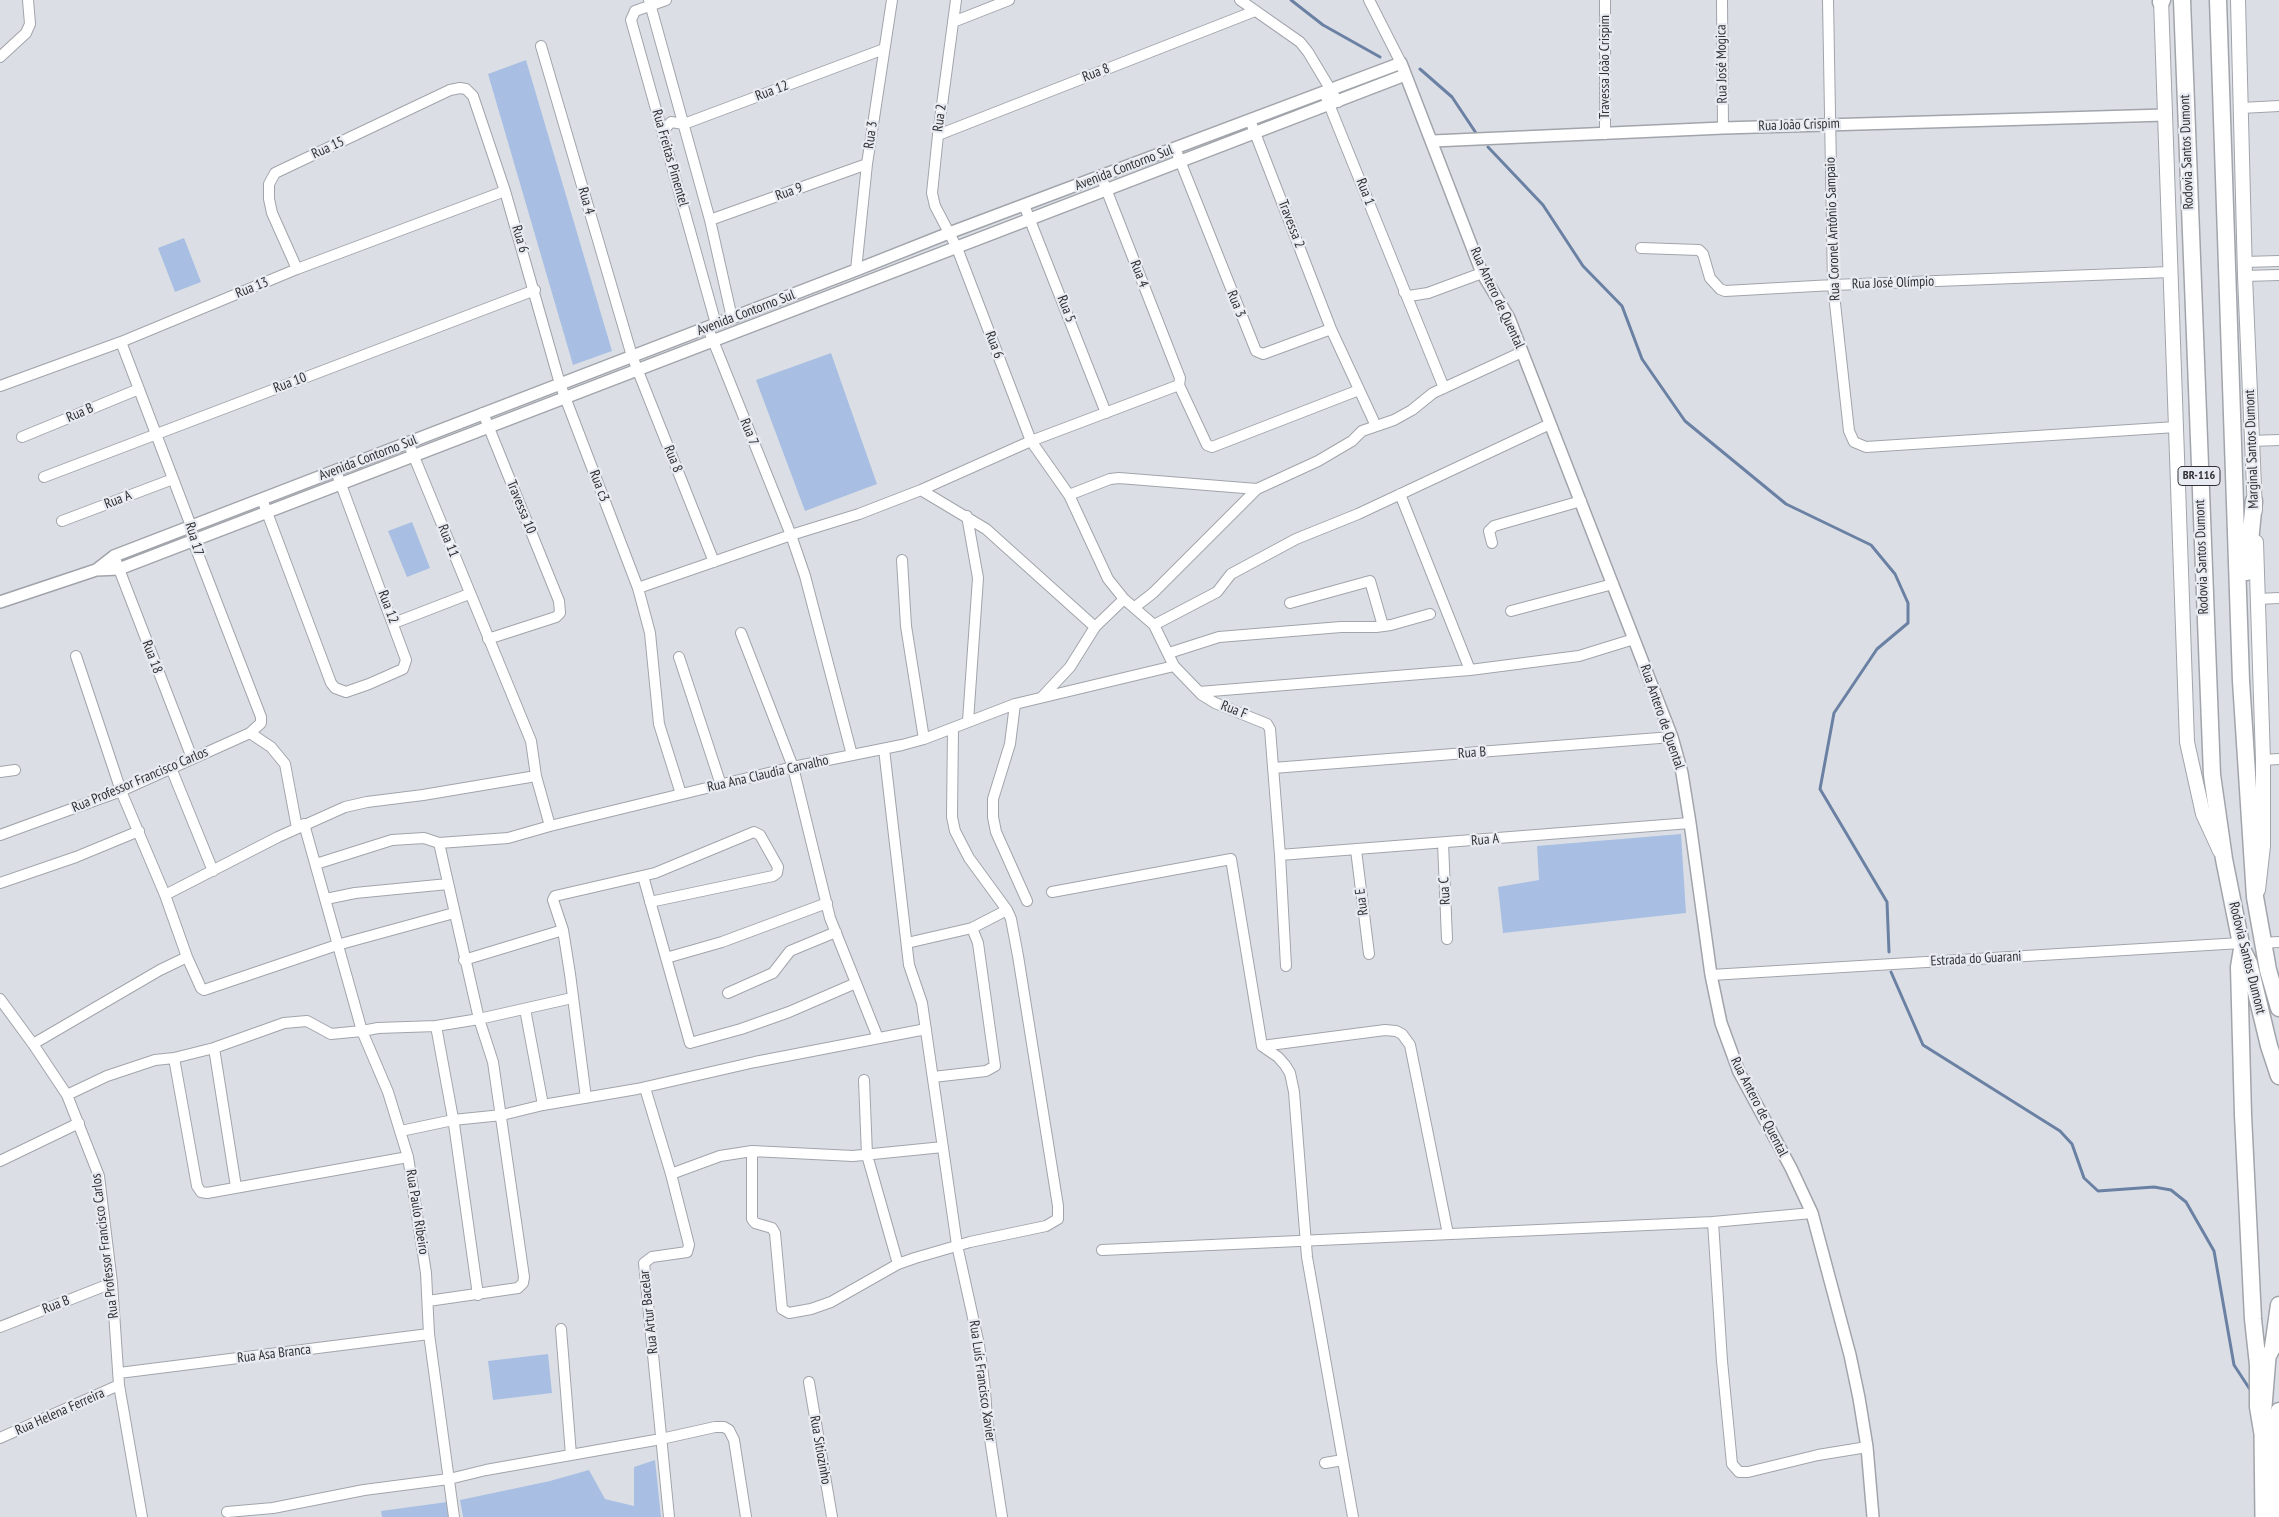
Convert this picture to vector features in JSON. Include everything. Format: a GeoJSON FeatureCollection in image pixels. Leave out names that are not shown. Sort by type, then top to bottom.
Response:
{"type":"FeatureCollection","features":[{"type":"Feature","properties":{"kind":"highway","name":"Rodovia Santos Dumont"},"geometry":{"type":"LineString","coordinates":[[2182,0],[2210,741],[2215,802],[2224,859],[2242,946],[2249,963],[2269,1046],[2279,1076]]}},
{"type":"Feature","properties":{"kind":"highway","name":"Rodovia Santos Dumont"},"geometry":{"type":"LineString","coordinates":[[2218,0],[2240,681],[2255,897],[2264,949],[2279,1008]]}},
{"type":"Feature","properties":{"kind":"highway"},"geometry":{"type":"LineString","coordinates":[[2240,681],[2248,651],[2247,561],[2254,501]]}},
{"type":"Feature","properties":{"kind":"highway"},"geometry":{"type":"LineString","coordinates":[[2242,946],[2239,967],[2253,1319],[2258,1365],[2258,1407],[2268,1433]]}},
{"type":"Feature","properties":{"kind":"highway"},"geometry":{"type":"LineString","coordinates":[[2264,949],[2279,972]]}},
{"type":"Feature","properties":{"kind":"highway"},"geometry":{"type":"LineString","coordinates":[[2273,1347],[2279,1304]]}},
{"type":"Feature","properties":{"kind":"highway"},"geometry":{"type":"LineString","coordinates":[[2268,1433],[2279,1411]]}},
{"type":"Feature","properties":{"kind":"main road","name":"Marginal Santos Dumont"},"geometry":{"type":"LineString","coordinates":[[2238,0],[2245,269],[2263,760],[2262,870],[2255,897]]}},
{"type":"Feature","properties":{"kind":"main road","name":"BR-116"},"geometry":{"type":"LineString","coordinates":[[2161,1],[2187,742],[2204,814],[2224,859]]}},
{"type":"Feature","properties":{"kind":"main road"},"geometry":{"type":"LineString","coordinates":[[2263,1517],[2268,1433],[2268,1357],[2273,1347]]}},
{"type":"Feature","properties":{"kind":"main road"},"geometry":{"type":"LineString","coordinates":[[2268,1433],[2275,1517]]}},
{"type":"Feature","properties":{"kind":"street"},"geometry":{"type":"LineString","coordinates":[[0,57],[23,38],[30,24],[28,0]]}},
{"type":"Feature","properties":{"kind":"street"},"geometry":{"type":"LineString","coordinates":[[651,3],[666,0]]}},
{"type":"Feature","properties":{"kind":"street","name":"Rua 3"},"geometry":{"type":"LineString","coordinates":[[856,270],[867,164],[892,0]]}},
{"type":"Feature","properties":{"kind":"street","name":"Rua 2"},"geometry":{"type":"LineString","coordinates":[[956,0],[932,193],[934,206],[957,248]]}},
{"type":"Feature","properties":{"kind":"street"},"geometry":{"type":"LineString","coordinates":[[953,22],[1009,0]]}},
{"type":"Feature","properties":{"kind":"street","name":"Rua 1"},"geometry":{"type":"LineString","coordinates":[[1240,0],[1300,42],[1328,90],[1404,292],[1444,388]]}},
{"type":"Feature","properties":{"kind":"street","name":"Rua Antero de Quental"},"geometry":{"type":"LineString","coordinates":[[1369,0],[1401,63],[1433,141],[1482,272],[1508,318],[1522,352],[1672,738],[1682,773],[1711,975],[1721,1023],[1739,1072],[1812,1213],[1850,1355],[1867,1448],[1873,1517]]}},
{"type":"Feature","properties":{"kind":"street","name":"Travessa João Crispim"},"geometry":{"type":"LineString","coordinates":[[1605,0],[1605,134]]}},
{"type":"Feature","properties":{"kind":"street","name":"Rua José Mogica"},"geometry":{"type":"LineString","coordinates":[[1722,0],[1723,128]]}},
{"type":"Feature","properties":{"kind":"street","name":"Rua Coronel Antônio Sampaio"},"geometry":{"type":"LineString","coordinates":[[1828,0],[1833,285],[1849,430],[1854,442],[1866,447],[2176,427]]}},
{"type":"Feature","properties":{"kind":"street","name":"Rua Freitas Pimentel"},"geometry":{"type":"LineString","coordinates":[[712,326],[662,130],[631,20],[635,11],[651,3],[710,220],[732,318]]}},
{"type":"Feature","properties":{"kind":"street","name":"Rua 8"},"geometry":{"type":"LineString","coordinates":[[938,135],[1255,11]]}},
{"type":"Feature","properties":{"kind":"street","name":"Rua 4"},"geometry":{"type":"LineString","coordinates":[[541,46],[632,356]]}},
{"type":"Feature","properties":{"kind":"street","name":"Rua 12"},"geometry":{"type":"LineString","coordinates":[[662,130],[671,122],[684,124],[884,49]]}},
{"type":"Feature","properties":{"kind":"street","name":"Avenida Contorno Sul"},"geometry":{"type":"LineString","coordinates":[[96,570],[114,556],[191,526],[949,233],[1401,63]]}},
{"type":"Feature","properties":{"kind":"street","name":"Avenida Contorno Sul"},"geometry":{"type":"LineString","coordinates":[[0,602],[96,570],[119,569],[1256,134],[1405,75]]}},
{"type":"Feature","properties":{"kind":"street","name":"Rua 15"},"geometry":{"type":"LineString","coordinates":[[296,269],[268,199],[269,184],[275,173],[450,90],[466,89],[473,96]]}},
{"type":"Feature","properties":{"kind":"street","name":"Rua 6"},"geometry":{"type":"LineString","coordinates":[[473,96],[505,191],[535,290],[560,384]]}},
{"type":"Feature","properties":{"kind":"street"},"geometry":{"type":"LineString","coordinates":[[2241,108],[2279,106]]}},
{"type":"Feature","properties":{"kind":"street","name":"Rua João Crispim"},"geometry":{"type":"LineString","coordinates":[[1433,141],[1830,124],[2165,115]]}},
{"type":"Feature","properties":{"kind":"street","name":"Travessa 2"},"geometry":{"type":"LineString","coordinates":[[1250,120],[1331,329],[1376,426]]}},
{"type":"Feature","properties":{"kind":"street","name":"Rua 3"},"geometry":{"type":"LineString","coordinates":[[1175,148],[1257,353],[1263,354],[1331,329]]}},
{"type":"Feature","properties":{"kind":"street","name":"Rua 9"},"geometry":{"type":"LineString","coordinates":[[710,220],[867,164]]}},
{"type":"Feature","properties":{"kind":"street","name":"Rua 4"},"geometry":{"type":"LineString","coordinates":[[1101,176],[1177,373],[1179,385],[1207,445],[1212,447],[1359,390]]}},
{"type":"Feature","properties":{"kind":"street","name":"Rua 13"},"geometry":{"type":"LineString","coordinates":[[0,386],[121,342],[296,269],[505,191]]}},
{"type":"Feature","properties":{"kind":"street","name":"Rua 5"},"geometry":{"type":"LineString","coordinates":[[1024,205],[1106,413]]}},
{"type":"Feature","properties":{"kind":"street","name":"Rua 6"},"geometry":{"type":"LineString","coordinates":[[957,248],[1031,441],[1069,495]]}},
{"type":"Feature","properties":{"kind":"street","name":"Rua José Olímpio"},"geometry":{"type":"LineString","coordinates":[[1641,248],[1699,250],[1703,254],[1710,278],[1725,292],[1833,285],[2170,272]]}},
{"type":"Feature","properties":{"kind":"street"},"geometry":{"type":"LineString","coordinates":[[2245,269],[2279,261]]}},
{"type":"Feature","properties":{"kind":"street"},"geometry":{"type":"LineString","coordinates":[[2245,269],[2279,275]]}},
{"type":"Feature","properties":{"kind":"street"},"geometry":{"type":"LineString","coordinates":[[1404,292],[1409,296],[1428,293],[1482,272]]}},
{"type":"Feature","properties":{"kind":"street","name":"Rua 10"},"geometry":{"type":"LineString","coordinates":[[44,477],[535,290]]}},
{"type":"Feature","properties":{"kind":"street","name":"Rua 7"},"geometry":{"type":"LineString","coordinates":[[712,326],[712,342],[791,535],[805,576],[852,755]]}},
{"type":"Feature","properties":{"kind":"street","name":"Rua 17"},"geometry":{"type":"LineString","coordinates":[[121,342],[191,526],[193,541],[261,717],[259,726],[250,733]]}},
{"type":"Feature","properties":{"kind":"street"},"geometry":{"type":"LineString","coordinates":[[1135,606],[1153,593],[1258,490],[1318,461],[1352,441],[1362,431],[1394,420],[1412,410],[1433,393],[1522,352]]}},
{"type":"Feature","properties":{"kind":"street","name":"Rua 8"},"geometry":{"type":"LineString","coordinates":[[632,356],[714,562]]}},
{"type":"Feature","properties":{"kind":"street","name":"Rua c3"},"geometry":{"type":"LineString","coordinates":[[560,384],[638,588],[650,633],[659,724],[681,794]]}},
{"type":"Feature","properties":{"kind":"street"},"geometry":{"type":"LineString","coordinates":[[638,588],[791,535],[859,514],[921,490],[1031,441],[1179,385]]}},
{"type":"Feature","properties":{"kind":"street","name":"Rua B"},"geometry":{"type":"LineString","coordinates":[[22,437],[139,388]]}},
{"type":"Feature","properties":{"kind":"street","name":"Travessa 10"},"geometry":{"type":"LineString","coordinates":[[484,413],[559,601],[560,613],[556,617],[488,640]]}},
{"type":"Feature","properties":{"kind":"street"},"geometry":{"type":"LineString","coordinates":[[1154,625],[1217,592],[1231,574],[1296,539],[1344,520],[1550,424]]}},
{"type":"Feature","properties":{"kind":"street"},"geometry":{"type":"LineString","coordinates":[[2251,441],[2279,440]]}},
{"type":"Feature","properties":{"kind":"street","name":"Rua 11"},"geometry":{"type":"LineString","coordinates":[[408,442],[488,640]]}},
{"type":"Feature","properties":{"kind":"street","name":"Rua 12"},"geometry":{"type":"LineString","coordinates":[[267,512],[331,683],[335,688],[346,692],[403,669],[406,660],[394,623],[336,471]]}},
{"type":"Feature","properties":{"kind":"street"},"geometry":{"type":"LineString","coordinates":[[1069,495],[1110,479],[1119,478],[1258,490]]}},
{"type":"Feature","properties":{"kind":"street","name":"Rua A"},"geometry":{"type":"LineString","coordinates":[[62,522],[173,479]]}},
{"type":"Feature","properties":{"kind":"street"},"geometry":{"type":"LineString","coordinates":[[921,490],[967,516],[998,539],[1095,627]]}},
{"type":"Feature","properties":{"kind":"street"},"geometry":{"type":"LineString","coordinates":[[1400,494],[1470,670]]}},
{"type":"Feature","properties":{"kind":"street","name":"Rua F"},"geometry":{"type":"LineString","coordinates":[[1069,495],[1108,579],[1124,599],[1135,606],[1154,625],[1174,666],[1199,692],[1215,702],[1267,724],[1271,734],[1286,966]]}},
{"type":"Feature","properties":{"kind":"street"},"geometry":{"type":"LineString","coordinates":[[262,499],[267,512]]}},
{"type":"Feature","properties":{"kind":"street"},"geometry":{"type":"LineString","coordinates":[[1492,543],[1489,531],[1494,526],[1581,501]]}},
{"type":"Feature","properties":{"kind":"street"},"geometry":{"type":"LineString","coordinates":[[967,516],[978,578],[968,721]]}},
{"type":"Feature","properties":{"kind":"street","name":"Rua 18"},"geometry":{"type":"LineString","coordinates":[[114,556],[192,758]]}},
{"type":"Feature","properties":{"kind":"street"},"geometry":{"type":"LineString","coordinates":[[902,560],[906,626],[924,739]]}},
{"type":"Feature","properties":{"kind":"street"},"geometry":{"type":"LineString","coordinates":[[1290,603],[1370,581],[1383,626]]}},
{"type":"Feature","properties":{"kind":"street"},"geometry":{"type":"LineString","coordinates":[[1511,611],[1613,584]]}},
{"type":"Feature","properties":{"kind":"street"},"geometry":{"type":"LineString","coordinates":[[394,623],[469,594]]}},
{"type":"Feature","properties":{"kind":"street"},"geometry":{"type":"LineString","coordinates":[[2258,600],[2279,598]]}},
{"type":"Feature","properties":{"kind":"street"},"geometry":{"type":"LineString","coordinates":[[1041,698],[1070,667],[1095,627],[1124,599]]}},
{"type":"Feature","properties":{"kind":"street"},"geometry":{"type":"LineString","coordinates":[[1169,653],[1219,636],[1341,627],[1383,626],[1430,614]]}},
{"type":"Feature","properties":{"kind":"street"},"geometry":{"type":"LineString","coordinates":[[741,633],[793,767],[836,932],[878,1038]]}},
{"type":"Feature","properties":{"kind":"street"},"geometry":{"type":"LineString","coordinates":[[1199,692],[1470,670],[1579,656],[1634,639]]}},
{"type":"Feature","properties":{"kind":"street"},"geometry":{"type":"LineString","coordinates":[[488,640],[531,741],[536,776],[550,826]]}},
{"type":"Feature","properties":{"kind":"street"},"geometry":{"type":"LineString","coordinates":[[76,656],[121,791],[165,895],[187,958],[201,988],[204,990],[338,945],[454,913]]}},
{"type":"Feature","properties":{"kind":"street"},"geometry":{"type":"LineString","coordinates":[[679,657],[721,784]]}},
{"type":"Feature","properties":{"kind":"street","name":"Rua Ana Claudia Carvalho"},"geometry":{"type":"LineString","coordinates":[[316,864],[392,840],[424,838],[439,844],[508,838],[721,784],[924,739],[1015,704],[1174,666]]}},
{"type":"Feature","properties":{"kind":"street"},"geometry":{"type":"LineString","coordinates":[[1015,704],[1010,744],[993,799],[993,817],[996,832],[1027,901]]}},
{"type":"Feature","properties":{"kind":"street"},"geometry":{"type":"LineString","coordinates":[[752,1150],[752,1217],[755,1223],[772,1228],[776,1236],[784,1310],[789,1312],[806,1310],[831,1302],[898,1264],[957,1246],[1046,1226],[1058,1219],[1018,956],[1007,910],[969,858],[955,831],[952,817],[953,728]]}},
{"type":"Feature","properties":{"kind":"street","name":"Rua Professor Francisco Carlos"},"geometry":{"type":"LineString","coordinates":[[0,835],[121,791],[250,733]]}},
{"type":"Feature","properties":{"kind":"street","name":"Rua Paulo Ribeiro"},"geometry":{"type":"LineString","coordinates":[[250,733],[272,747],[285,764],[300,826],[316,864],[362,1031],[388,1092],[408,1157],[426,1273],[430,1334],[454,1517]]}},
{"type":"Feature","properties":{"kind":"street","name":"Rua B"},"geometry":{"type":"LineString","coordinates":[[1273,768],[1672,738]]}},
{"type":"Feature","properties":{"kind":"street","name":"Rua Luís Francisco Xavier"},"geometry":{"type":"LineString","coordinates":[[884,748],[909,965],[922,1003],[957,1246],[979,1345],[987,1419],[1002,1517]]}},
{"type":"Feature","properties":{"kind":"street"},"geometry":{"type":"LineString","coordinates":[[2263,760],[2279,759]]}},
{"type":"Feature","properties":{"kind":"street"},"geometry":{"type":"LineString","coordinates":[[171,768],[213,871]]}},
{"type":"Feature","properties":{"kind":"street"},"geometry":{"type":"LineString","coordinates":[[0,772],[15,770]]}},
{"type":"Feature","properties":{"kind":"street"},"geometry":{"type":"LineString","coordinates":[[165,895],[300,826],[345,807],[366,802],[423,795],[536,776]]}},
{"type":"Feature","properties":{"kind":"street","name":"Rua A"},"geometry":{"type":"LineString","coordinates":[[1280,855],[1690,823]]}},
{"type":"Feature","properties":{"kind":"street"},"geometry":{"type":"LineString","coordinates":[[0,884],[76,857],[138,831]]}},
{"type":"Feature","properties":{"kind":"street"},"geometry":{"type":"LineString","coordinates":[[586,1098],[563,930],[553,900],[555,896],[654,873],[754,832],[760,835],[778,867],[777,873],[773,876],[650,902]]}},
{"type":"Feature","properties":{"kind":"street","name":"Rua C"},"geometry":{"type":"LineString","coordinates":[[1443,843],[1447,939]]}},
{"type":"Feature","properties":{"kind":"street"},"geometry":{"type":"LineString","coordinates":[[428,1301],[518,1288],[523,1283],[494,1062],[479,1019],[464,960],[439,844]]}},
{"type":"Feature","properties":{"kind":"street","name":"Rua E"},"geometry":{"type":"LineString","coordinates":[[1356,850],[1369,954]]}},
{"type":"Feature","properties":{"kind":"street"},"geometry":{"type":"LineString","coordinates":[[1052,892],[1231,859],[1262,1046],[1278,1057],[1285,1065],[1292,1082],[1307,1257],[1353,1517]]}},
{"type":"Feature","properties":{"kind":"street"},"geometry":{"type":"LineString","coordinates":[[643,876],[690,1043],[789,1012],[856,983]]}},
{"type":"Feature","properties":{"kind":"street"},"geometry":{"type":"LineString","coordinates":[[326,899],[355,893],[448,884]]}},
{"type":"Feature","properties":{"kind":"street"},"geometry":{"type":"LineString","coordinates":[[666,958],[722,942],[827,903]]}},
{"type":"Feature","properties":{"kind":"street"},"geometry":{"type":"LineString","coordinates":[[907,943],[972,928],[1007,910]]}},
{"type":"Feature","properties":{"kind":"street"},"geometry":{"type":"LineString","coordinates":[[933,1077],[986,1071],[995,1066],[978,943],[972,928]]}},
{"type":"Feature","properties":{"kind":"street"},"geometry":{"type":"LineString","coordinates":[[464,960],[563,930]]}},
{"type":"Feature","properties":{"kind":"street"},"geometry":{"type":"LineString","coordinates":[[728,993],[773,973],[790,951],[836,932]]}},
{"type":"Feature","properties":{"kind":"street"},"geometry":{"type":"LineString","coordinates":[[2264,949],[2279,942]]}},
{"type":"Feature","properties":{"kind":"street","name":"Estrada do Guarani"},"geometry":{"type":"LineString","coordinates":[[1711,975],[2242,946]]}},
{"type":"Feature","properties":{"kind":"street"},"geometry":{"type":"LineString","coordinates":[[33,1044],[160,970],[187,958]]}},
{"type":"Feature","properties":{"kind":"street"},"geometry":{"type":"LineString","coordinates":[[67,1095],[107,1076],[155,1060],[174,1058],[214,1048],[299,1020],[307,1021],[330,1034],[378,1028],[436,1026],[479,1019],[572,998]]}},
{"type":"Feature","properties":{"kind":"street","name":"Rua Professor Francisco Carlos"},"geometry":{"type":"LineString","coordinates":[[0,999],[67,1095],[99,1176],[112,1283],[118,1373],[142,1517]]}},
{"type":"Feature","properties":{"kind":"street"},"geometry":{"type":"LineString","coordinates":[[525,1009],[542,1105]]}},
{"type":"Feature","properties":{"kind":"street"},"geometry":{"type":"LineString","coordinates":[[436,1026],[453,1120],[478,1295]]}},
{"type":"Feature","properties":{"kind":"street"},"geometry":{"type":"LineString","coordinates":[[401,1131],[453,1120],[502,1115],[542,1105],[645,1088],[755,1062],[926,1029]]}},
{"type":"Feature","properties":{"kind":"street"},"geometry":{"type":"LineString","coordinates":[[1262,1046],[1385,1030],[1402,1034],[1410,1045],[1448,1234]]}},
{"type":"Feature","properties":{"kind":"street"},"geometry":{"type":"LineString","coordinates":[[214,1048],[236,1187]]}},
{"type":"Feature","properties":{"kind":"street"},"geometry":{"type":"LineString","coordinates":[[174,1058],[198,1189],[201,1192],[207,1193],[408,1157]]}},
{"type":"Feature","properties":{"kind":"street"},"geometry":{"type":"LineString","coordinates":[[864,1080],[867,1155],[898,1264]]}},
{"type":"Feature","properties":{"kind":"street","name":"Rua Artur Bacelar"},"geometry":{"type":"LineString","coordinates":[[645,1088],[671,1174],[689,1249],[680,1254],[649,1258],[644,1263],[669,1517]]}},
{"type":"Feature","properties":{"kind":"street"},"geometry":{"type":"LineString","coordinates":[[0,1161],[79,1123]]}},
{"type":"Feature","properties":{"kind":"street"},"geometry":{"type":"LineString","coordinates":[[671,1174],[720,1156],[752,1150],[867,1155],[943,1147]]}},
{"type":"Feature","properties":{"kind":"street"},"geometry":{"type":"LineString","coordinates":[[1102,1250],[1713,1222],[1812,1213]]}},
{"type":"Feature","properties":{"kind":"street"},"geometry":{"type":"LineString","coordinates":[[1713,1222],[1722,1361],[1732,1464],[1739,1472],[1748,1472],[1818,1455],[1867,1448]]}},
{"type":"Feature","properties":{"kind":"street","name":"Rua B"},"geometry":{"type":"LineString","coordinates":[[0,1327],[112,1283]]}},
{"type":"Feature","properties":{"kind":"street"},"geometry":{"type":"LineString","coordinates":[[561,1329],[571,1455]]}},
{"type":"Feature","properties":{"kind":"street","name":"Rua Asa Branca"},"geometry":{"type":"LineString","coordinates":[[118,1373],[430,1334]]}},
{"type":"Feature","properties":{"kind":"street","name":"Rua Sitiozinho"},"geometry":{"type":"LineString","coordinates":[[809,1382],[832,1517]]}},
{"type":"Feature","properties":{"kind":"street","name":"Rua Helena Ferreira"},"geometry":{"type":"LineString","coordinates":[[0,1438],[120,1385]]}},
{"type":"Feature","properties":{"kind":"street"},"geometry":{"type":"LineString","coordinates":[[227,1512],[273,1508],[364,1490],[449,1479],[486,1470],[724,1427],[729,1430],[734,1440],[746,1517]]}},
{"type":"Feature","properties":{"kind":"street"},"geometry":{"type":"LineString","coordinates":[[1325,1463],[1343,1460]]}},
{"type":"Feature","properties":{"kind":"shaded area"},"geometry":{"type":"Polygon","coordinates":[[[526,60],[612,351],[573,365],[488,74],[526,60]]]}},
{"type":"Feature","properties":{"kind":"shaded area"},"geometry":{"type":"Polygon","coordinates":[[[184,238],[201,282],[175,292],[158,248],[184,238]]]}},
{"type":"Feature","properties":{"kind":"shaded area"},"geometry":{"type":"Polygon","coordinates":[[[831,353],[877,484],[805,511],[756,380],[831,353]]]}},
{"type":"Feature","properties":{"kind":"shaded area"},"geometry":{"type":"Polygon","coordinates":[[[412,522],[430,568],[407,577],[388,531],[412,522]]]}},
{"type":"Feature","properties":{"kind":"shaded area"},"geometry":{"type":"Polygon","coordinates":[[[1681,834],[1686,913],[1503,933],[1498,887],[1539,880],[1537,846],[1681,834]]]}},
{"type":"Feature","properties":{"kind":"shaded area"},"geometry":{"type":"Polygon","coordinates":[[[548,1354],[552,1393],[493,1400],[488,1361],[548,1354]]]}},
{"type":"Feature","properties":{"kind":"shaded area"},"geometry":{"type":"Polygon","coordinates":[[[655,1460],[661,1517],[463,1517],[460,1500],[550,1481],[589,1470],[605,1499],[634,1506],[634,1467],[655,1460]]]}},
{"type":"Feature","properties":{"kind":"shaded area"},"geometry":{"type":"Polygon","coordinates":[[[447,1502],[448,1517],[382,1517],[381,1511],[447,1502]]]}},
{"type":"Feature","properties":{"kind":"waterway"},"geometry":{"type":"LineString","coordinates":[[1291,0],[1323,25],[1380,57]]}},
{"type":"Feature","properties":{"kind":"waterway"},"geometry":{"type":"LineString","coordinates":[[1420,69],[1452,97],[1476,133]]}},
{"type":"Feature","properties":{"kind":"waterway"},"geometry":{"type":"LineString","coordinates":[[1488,147],[1543,205],[1583,266],[1622,306],[1642,359],[1685,421],[1786,504],[1871,545],[1895,574],[1908,603],[1908,623],[1877,649],[1834,713],[1820,789],[1887,902],[1889,952]]}},
{"type":"Feature","properties":{"kind":"waterway"},"geometry":{"type":"LineString","coordinates":[[1891,972],[1923,1045],[2060,1131],[2072,1144],[2084,1178],[2098,1191],[2154,1187],[2171,1190],[2186,1202],[2214,1251],[2234,1365],[2251,1391]]}}]}
